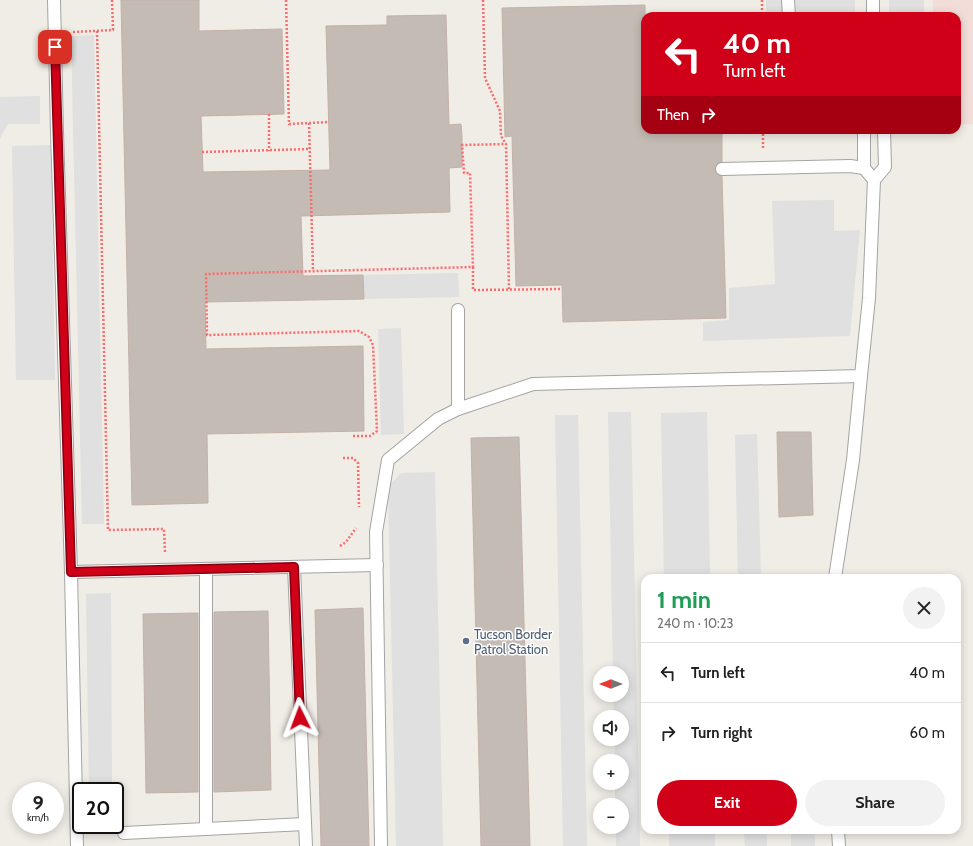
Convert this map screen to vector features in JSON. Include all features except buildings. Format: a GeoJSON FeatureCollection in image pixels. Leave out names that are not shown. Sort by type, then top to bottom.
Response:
{"type":"FeatureCollection","features":[{"type":"Feature","properties":{"kind":"lane"},"geometry":{"type":"LineString","coordinates":[[54,0],[71,572],[77,846]]}},
{"type":"Feature","properties":{"kind":"lane"},"geometry":{"type":"LineString","coordinates":[[788,0],[788,12]]}},
{"type":"Feature","properties":{"kind":"lane"},"geometry":{"type":"LineString","coordinates":[[873,0],[873,12]]}},
{"type":"Feature","properties":{"kind":"lane"},"geometry":{"type":"LineString","coordinates":[[864,134],[864,168],[874,180]]}},
{"type":"Feature","properties":{"kind":"lane"},"geometry":{"type":"LineString","coordinates":[[836,574],[852,460],[869,298],[874,180],[885,167],[884,134]]}},
{"type":"Feature","properties":{"kind":"lane"},"geometry":{"type":"LineString","coordinates":[[722,169],[850,166],[864,168]]}},
{"type":"Feature","properties":{"kind":"lane"},"geometry":{"type":"LineString","coordinates":[[458,310],[458,409]]}},
{"type":"Feature","properties":{"kind":"lane"},"geometry":{"type":"LineString","coordinates":[[381,846],[376,532],[388,460],[438,419],[458,409],[533,384],[861,376]]}},
{"type":"Feature","properties":{"kind":"lane"},"geometry":{"type":"LineString","coordinates":[[71,572],[377,565]]}},
{"type":"Feature","properties":{"kind":"lane"},"geometry":{"type":"LineString","coordinates":[[294,567],[306,846]]}},
{"type":"Feature","properties":{"kind":"lane"},"geometry":{"type":"LineString","coordinates":[[206,569],[206,829]]}},
{"type":"Feature","properties":{"kind":"lane"},"geometry":{"type":"LineString","coordinates":[[124,833],[305,824]]}},
{"type":"Feature","properties":{"kind":"lane"},"geometry":{"type":"LineString","coordinates":[[838,834],[839,846]]}},
{"type":"Feature","properties":{"kind":"path"},"geometry":{"type":"LineString","coordinates":[[54,33],[113,30],[112,0]]}},
{"type":"Feature","properties":{"kind":"path"},"geometry":{"type":"LineString","coordinates":[[286,0],[289,124],[329,122]]}},
{"type":"Feature","properties":{"kind":"path"},"geometry":{"type":"LineString","coordinates":[[483,0],[485,78],[500,111],[501,136],[506,144],[509,289]]}},
{"type":"Feature","properties":{"kind":"path"},"geometry":{"type":"LineString","coordinates":[[762,0],[762,12]]}},
{"type":"Feature","properties":{"kind":"path"},"geometry":{"type":"LineString","coordinates":[[97,31],[108,530],[164,529],[165,553]]}},
{"type":"Feature","properties":{"kind":"path"},"geometry":{"type":"LineString","coordinates":[[269,114],[269,150]]}},
{"type":"Feature","properties":{"kind":"path"},"geometry":{"type":"LineString","coordinates":[[309,123],[312,271]]}},
{"type":"Feature","properties":{"kind":"path"},"geometry":{"type":"LineString","coordinates":[[506,144],[462,145],[464,173],[470,173],[473,290],[562,289]]}},
{"type":"Feature","properties":{"kind":"path"},"geometry":{"type":"LineString","coordinates":[[202,152],[310,149]]}},
{"type":"Feature","properties":{"kind":"path"},"geometry":{"type":"LineString","coordinates":[[353,436],[370,436],[377,431],[373,345],[369,337],[359,331],[207,335],[206,274],[473,267]]}},
{"type":"Feature","properties":{"kind":"path"},"geometry":{"type":"LineString","coordinates":[[343,458],[354,458],[358,463],[359,510]]}},
{"type":"Feature","properties":{"kind":"path"},"geometry":{"type":"LineString","coordinates":[[335,549],[346,542],[357,524]]}},
{"type":"Feature","properties":{"kind":"shaded area"},"geometry":{"type":"Polygon","coordinates":[[[766,0],[855,0],[855,12],[766,12],[766,0]]]}},
{"type":"Feature","properties":{"kind":"shaded area"},"geometry":{"type":"Polygon","coordinates":[[[889,0],[924,0],[924,12],[889,12],[889,0]]]}},
{"type":"Feature","properties":{"kind":"shaded area"},"geometry":{"type":"Polygon","coordinates":[[[933,0],[973,0],[973,124],[961,125],[961,12],[933,12],[933,0]]]}},
{"type":"Feature","properties":{"kind":"shaded area"},"geometry":{"type":"Polygon","coordinates":[[[94,35],[104,524],[82,524],[71,36],[94,35]]]}},
{"type":"Feature","properties":{"kind":"shaded area"},"geometry":{"type":"Polygon","coordinates":[[[40,96],[40,124],[8,124],[0,138],[0,97],[40,96]]]}},
{"type":"Feature","properties":{"kind":"shaded area"},"geometry":{"type":"Polygon","coordinates":[[[51,145],[55,380],[16,380],[12,146],[51,145]]]}},
{"type":"Feature","properties":{"kind":"shaded area"},"geometry":{"type":"Polygon","coordinates":[[[834,200],[834,231],[860,230],[850,336],[703,341],[703,322],[729,320],[729,288],[775,284],[772,201],[834,200]]]}},
{"type":"Feature","properties":{"kind":"shaded area"},"geometry":{"type":"Polygon","coordinates":[[[458,273],[459,297],[219,302],[218,278],[458,273]]]}},
{"type":"Feature","properties":{"kind":"shaded area"},"geometry":{"type":"Polygon","coordinates":[[[401,328],[404,434],[381,435],[378,329],[401,328]]]}},
{"type":"Feature","properties":{"kind":"shaded area"},"geometry":{"type":"Polygon","coordinates":[[[608,412],[631,412],[640,846],[616,846],[616,834],[629,834],[629,798],[615,798],[615,790],[629,790],[629,754],[615,754],[614,746],[629,746],[629,710],[614,710],[613,702],[629,702],[629,666],[613,666],[608,412]]]}},
{"type":"Feature","properties":{"kind":"shaded area"},"geometry":{"type":"Polygon","coordinates":[[[707,412],[710,574],[664,574],[661,413],[707,412]]]}},
{"type":"Feature","properties":{"kind":"shaded area"},"geometry":{"type":"Polygon","coordinates":[[[555,415],[578,415],[587,846],[563,846],[555,415]]]}},
{"type":"Feature","properties":{"kind":"shaded area"},"geometry":{"type":"Polygon","coordinates":[[[757,434],[761,574],[738,574],[735,435],[757,434]]]}},
{"type":"Feature","properties":{"kind":"shaded area"},"geometry":{"type":"Polygon","coordinates":[[[435,472],[443,846],[396,846],[388,487],[401,473],[435,472]]]}},
{"type":"Feature","properties":{"kind":"shaded area"},"geometry":{"type":"Polygon","coordinates":[[[111,593],[112,782],[89,782],[86,594],[111,593]]]}},
{"type":"Feature","properties":{"kind":"shaded area"},"geometry":{"type":"Polygon","coordinates":[[[669,834],[715,834],[715,846],[669,846],[669,834]]]}},
{"type":"Feature","properties":{"kind":"shaded area"},"geometry":{"type":"Polygon","coordinates":[[[744,834],[767,834],[767,846],[745,846],[744,834]]]}},
{"type":"Feature","properties":{"kind":"shaded area"},"geometry":{"type":"Polygon","coordinates":[[[791,834],[815,834],[815,846],[791,846],[791,834]]]}},
{"type":"Feature","properties":{"kind":"place","name":"Tucson Border Patrol Station"},"geometry":{"type":"Point","coordinates":[466,641]}},
{"type":"Feature","properties":{"kind":"route"},"geometry":{"type":"LineString","coordinates":[[55,47],[71,572],[294,567],[300,718]]}}]}
